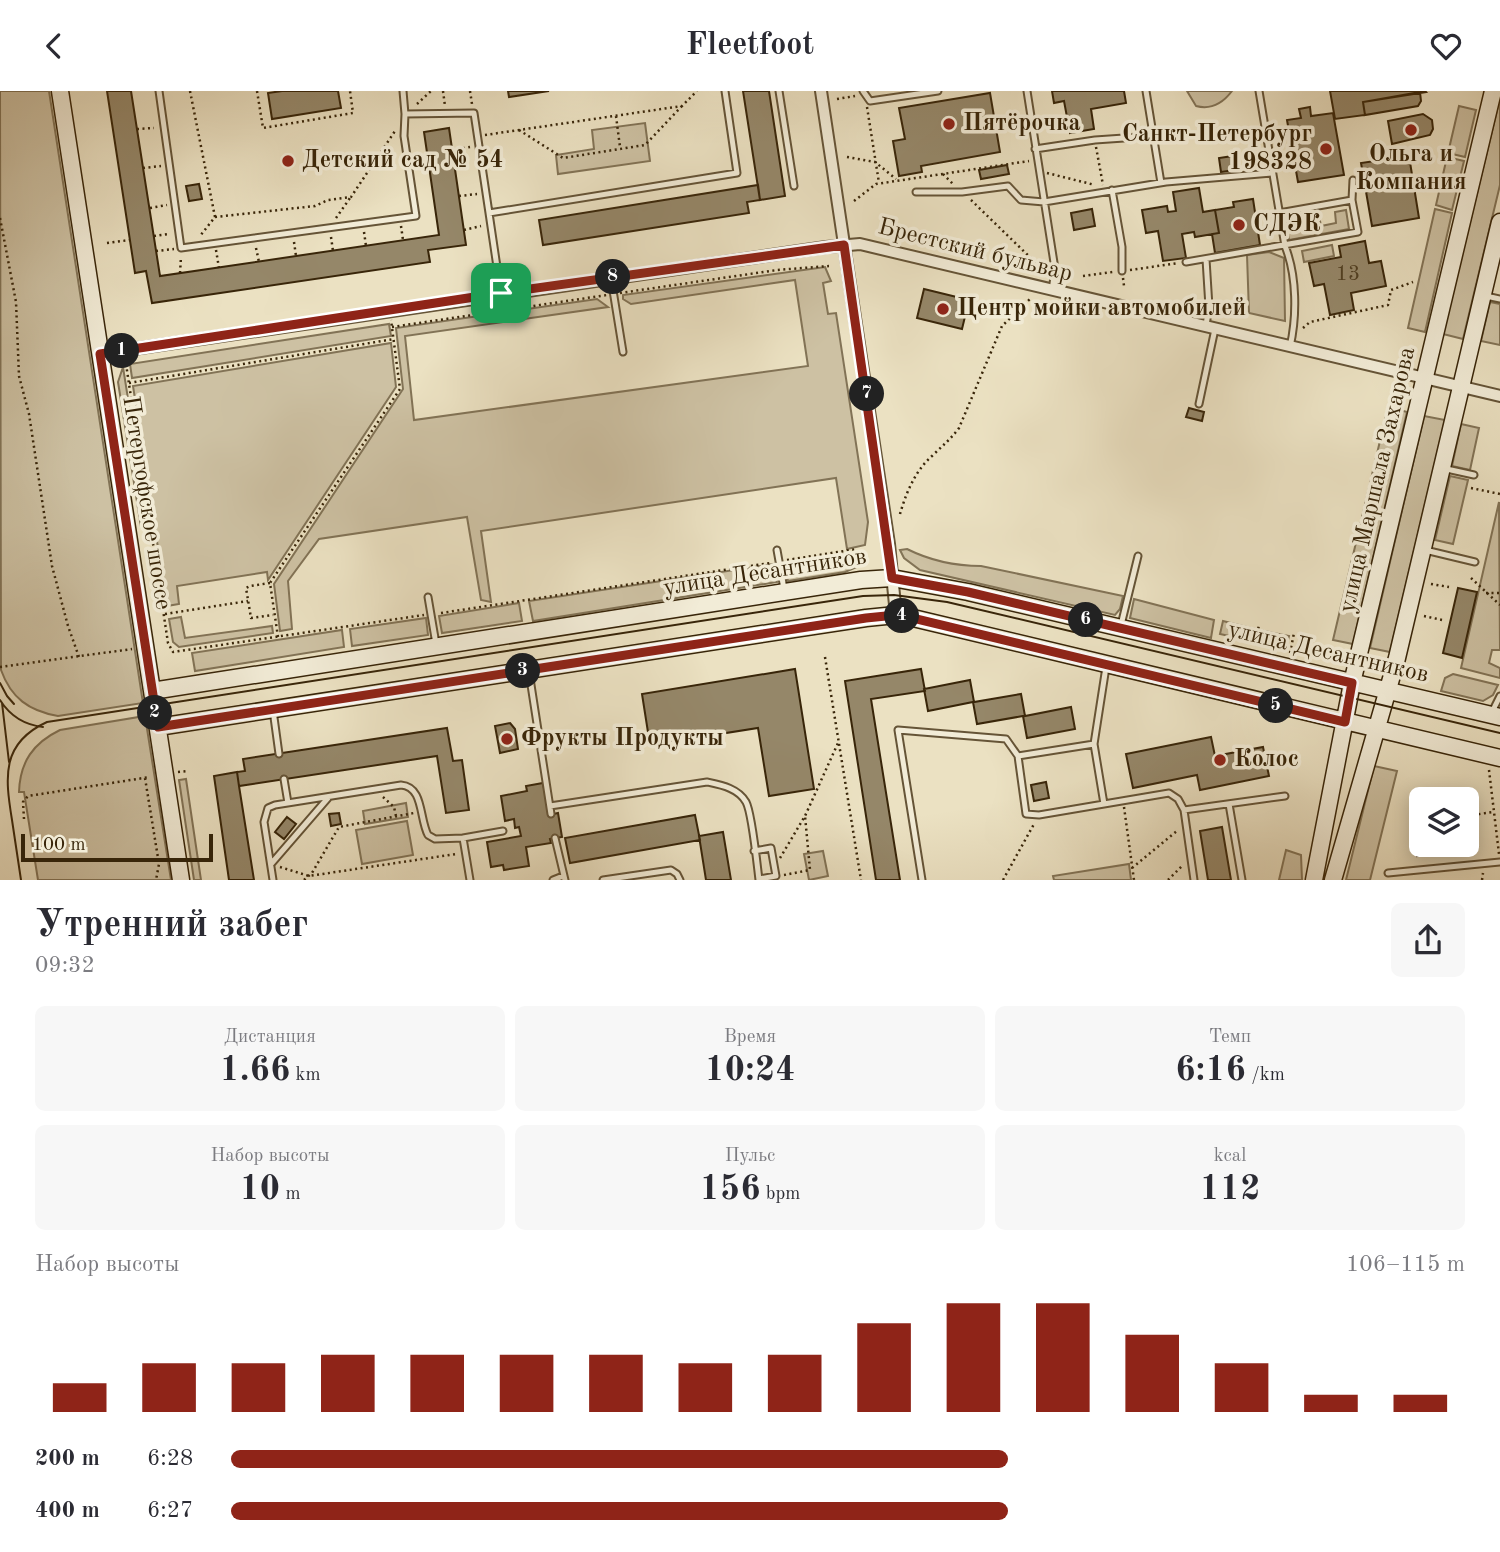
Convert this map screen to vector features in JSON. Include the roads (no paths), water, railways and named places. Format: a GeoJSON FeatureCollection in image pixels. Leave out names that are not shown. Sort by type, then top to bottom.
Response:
{"type":"FeatureCollection","features":[{"type":"Feature","properties":{"kind":"street","name":"Петергофское шоссе"},"geometry":{"type":"LineString","coordinates":[[60,91],[181,880]]}},
{"type":"Feature","properties":{"kind":"street"},"geometry":{"type":"LineString","coordinates":[[821,91],[896,615]]}},
{"type":"Feature","properties":{"kind":"street","name":"улица Маршала Захарова"},"geometry":{"type":"LineString","coordinates":[[1314,880],[1352,683],[1493,91]]}},
{"type":"Feature","properties":{"kind":"street"},"geometry":{"type":"LineString","coordinates":[[1333,880],[1397,658],[1500,222]]}},
{"type":"Feature","properties":{"kind":"street","name":"Брестский бульвар"},"geometry":{"type":"LineString","coordinates":[[100,354],[501,293],[860,244],[1500,397]]}},
{"type":"Feature","properties":{"kind":"street","name":"улица Десантников"},"geometry":{"type":"LineString","coordinates":[[152,691],[861,580],[892,578],[968,592],[1495,716]]}},
{"type":"Feature","properties":{"kind":"street"},"geometry":{"type":"LineString","coordinates":[[158,727],[896,615],[1376,729],[1494,763]]}},
{"type":"Feature","properties":{"kind":"lane"},"geometry":{"type":"LineString","coordinates":[[159,91],[181,248],[416,216],[404,136],[403,91]]}},
{"type":"Feature","properties":{"kind":"lane"},"geometry":{"type":"LineString","coordinates":[[489,213],[737,173],[725,91]]}},
{"type":"Feature","properties":{"kind":"lane"},"geometry":{"type":"LineString","coordinates":[[779,91],[794,186]]}},
{"type":"Feature","properties":{"kind":"lane"},"geometry":{"type":"LineString","coordinates":[[863,93],[870,101],[938,91]]}},
{"type":"Feature","properties":{"kind":"lane"},"geometry":{"type":"LineString","coordinates":[[1027,91],[1055,269],[1052,291]]}},
{"type":"Feature","properties":{"kind":"lane"},"geometry":{"type":"LineString","coordinates":[[1146,91],[1161,183]]}},
{"type":"Feature","properties":{"kind":"lane"},"geometry":{"type":"LineString","coordinates":[[1259,91],[1285,246],[1291,261],[1294,327],[1290,347]]}},
{"type":"Feature","properties":{"kind":"lane"},"geometry":{"type":"LineString","coordinates":[[405,114],[474,113],[501,293]]}},
{"type":"Feature","properties":{"kind":"lane"},"geometry":{"type":"LineString","coordinates":[[1035,149],[1153,136]]}},
{"type":"Feature","properties":{"kind":"lane"},"geometry":{"type":"LineString","coordinates":[[916,192],[962,192],[1008,186],[1021,200],[1044,202],[1104,188],[1112,190],[1272,173]]}},
{"type":"Feature","properties":{"kind":"lane"},"geometry":{"type":"LineString","coordinates":[[1186,262],[1358,232],[1352,200],[1353,180]]}},
{"type":"Feature","properties":{"kind":"lane"},"geometry":{"type":"LineString","coordinates":[[1112,190],[1122,247],[1122,271]]}},
{"type":"Feature","properties":{"kind":"lane"},"geometry":{"type":"LineString","coordinates":[[1279,213],[1352,200]]}},
{"type":"Feature","properties":{"kind":"lane"},"geometry":{"type":"LineString","coordinates":[[1199,404],[1211,328],[1206,258]]}},
{"type":"Feature","properties":{"kind":"lane"},"geometry":{"type":"LineString","coordinates":[[611,278],[623,352]]}},
{"type":"Feature","properties":{"kind":"lane"},"geometry":{"type":"LineString","coordinates":[[1483,295],[1500,299]]}},
{"type":"Feature","properties":{"kind":"lane"},"geometry":{"type":"LineString","coordinates":[[1442,468],[1474,475]]}},
{"type":"Feature","properties":{"kind":"lane"},"geometry":{"type":"LineString","coordinates":[[777,550],[784,593]]}},
{"type":"Feature","properties":{"kind":"lane"},"geometry":{"type":"LineString","coordinates":[[1422,550],[1475,562]]}},
{"type":"Feature","properties":{"kind":"lane"},"geometry":{"type":"LineString","coordinates":[[1121,628],[1138,556]]}},
{"type":"Feature","properties":{"kind":"lane"},"geometry":{"type":"LineString","coordinates":[[428,597],[437,647]]}},
{"type":"Feature","properties":{"kind":"lane"},"geometry":{"type":"LineString","coordinates":[[1104,804],[1094,744],[1107,665]]}},
{"type":"Feature","properties":{"kind":"lane"},"geometry":{"type":"LineString","coordinates":[[528,670],[551,814]]}},
{"type":"Feature","properties":{"kind":"lane"},"geometry":{"type":"LineString","coordinates":[[1495,716],[1500,696]]}},
{"type":"Feature","properties":{"kind":"lane"},"geometry":{"type":"LineString","coordinates":[[273,710],[279,754]]}},
{"type":"Feature","properties":{"kind":"lane"},"geometry":{"type":"LineString","coordinates":[[922,880],[898,730],[1006,739],[1018,756],[1026,814],[1039,815],[1169,793],[1178,799],[1184,810],[1194,880]]}},
{"type":"Feature","properties":{"kind":"lane"},"geometry":{"type":"LineString","coordinates":[[1018,756],[1094,744]]}},
{"type":"Feature","properties":{"kind":"lane"},"geometry":{"type":"LineString","coordinates":[[284,779],[288,803]]}},
{"type":"Feature","properties":{"kind":"lane"},"geometry":{"type":"LineString","coordinates":[[550,806],[707,782],[736,791],[746,802],[754,851],[759,880],[776,876],[771,848],[754,851]]}},
{"type":"Feature","properties":{"kind":"lane"},"geometry":{"type":"LineString","coordinates":[[273,880],[264,815],[268,809],[288,803],[408,786],[415,790],[428,835],[435,839],[463,838],[503,831]]}},
{"type":"Feature","properties":{"kind":"lane"},"geometry":{"type":"LineString","coordinates":[[271,864],[329,796]]}},
{"type":"Feature","properties":{"kind":"lane"},"geometry":{"type":"LineString","coordinates":[[1184,810],[1285,796]]}},
{"type":"Feature","properties":{"kind":"lane"},"geometry":{"type":"LineString","coordinates":[[1229,804],[1242,880]]}},
{"type":"Feature","properties":{"kind":"lane"},"geometry":{"type":"LineString","coordinates":[[463,838],[470,880]]}},
{"type":"Feature","properties":{"kind":"lane"},"geometry":{"type":"LineString","coordinates":[[553,880],[564,878],[555,838]]}},
{"type":"Feature","properties":{"kind":"lane"},"geometry":{"type":"LineString","coordinates":[[1388,873],[1500,862]]}},
{"type":"Feature","properties":{"kind":"lane"},"geometry":{"type":"LineString","coordinates":[[603,880],[671,870],[680,880]]}},
{"type":"Feature","properties":{"kind":"tram line"},"geometry":{"type":"LineString","coordinates":[[21,880],[8,789],[10,763],[21,740],[47,722],[863,596],[894,595],[947,602],[1500,733]]}},
{"type":"Feature","properties":{"kind":"tram line"},"geometry":{"type":"LineString","coordinates":[[0,683],[14,704]]}},
{"type":"Feature","properties":{"kind":"tram line"},"geometry":{"type":"LineString","coordinates":[[0,700],[18,719],[43,727]]}},
{"type":"Feature","properties":{"kind":"tram line"},"geometry":{"type":"LineString","coordinates":[[2,703],[9,762]]}},
{"type":"Feature","properties":{"kind":"place","name":"Пятёрочка"},"geometry":{"type":"Point","coordinates":[949,124]}},
{"type":"Feature","properties":{"kind":"place","name":"Ольга и Компания"},"geometry":{"type":"Point","coordinates":[1411,130]}},
{"type":"Feature","properties":{"kind":"place","name":"Санкт-Петербург 198328"},"geometry":{"type":"Point","coordinates":[1326,149]}},
{"type":"Feature","properties":{"kind":"place","name":"Детский сад № 54"},"geometry":{"type":"Point","coordinates":[288,161]}},
{"type":"Feature","properties":{"kind":"place","name":"СДЭК"},"geometry":{"type":"Point","coordinates":[1239,225]}},
{"type":"Feature","properties":{"kind":"place","name":"Центр мойки автомобилей"},"geometry":{"type":"Point","coordinates":[943,309]}},
{"type":"Feature","properties":{"kind":"place","name":"Фрукты Продукты"},"geometry":{"type":"Point","coordinates":[507,739]}},
{"type":"Feature","properties":{"kind":"place","name":"Колос"},"geometry":{"type":"Point","coordinates":[1220,760]}}]}
